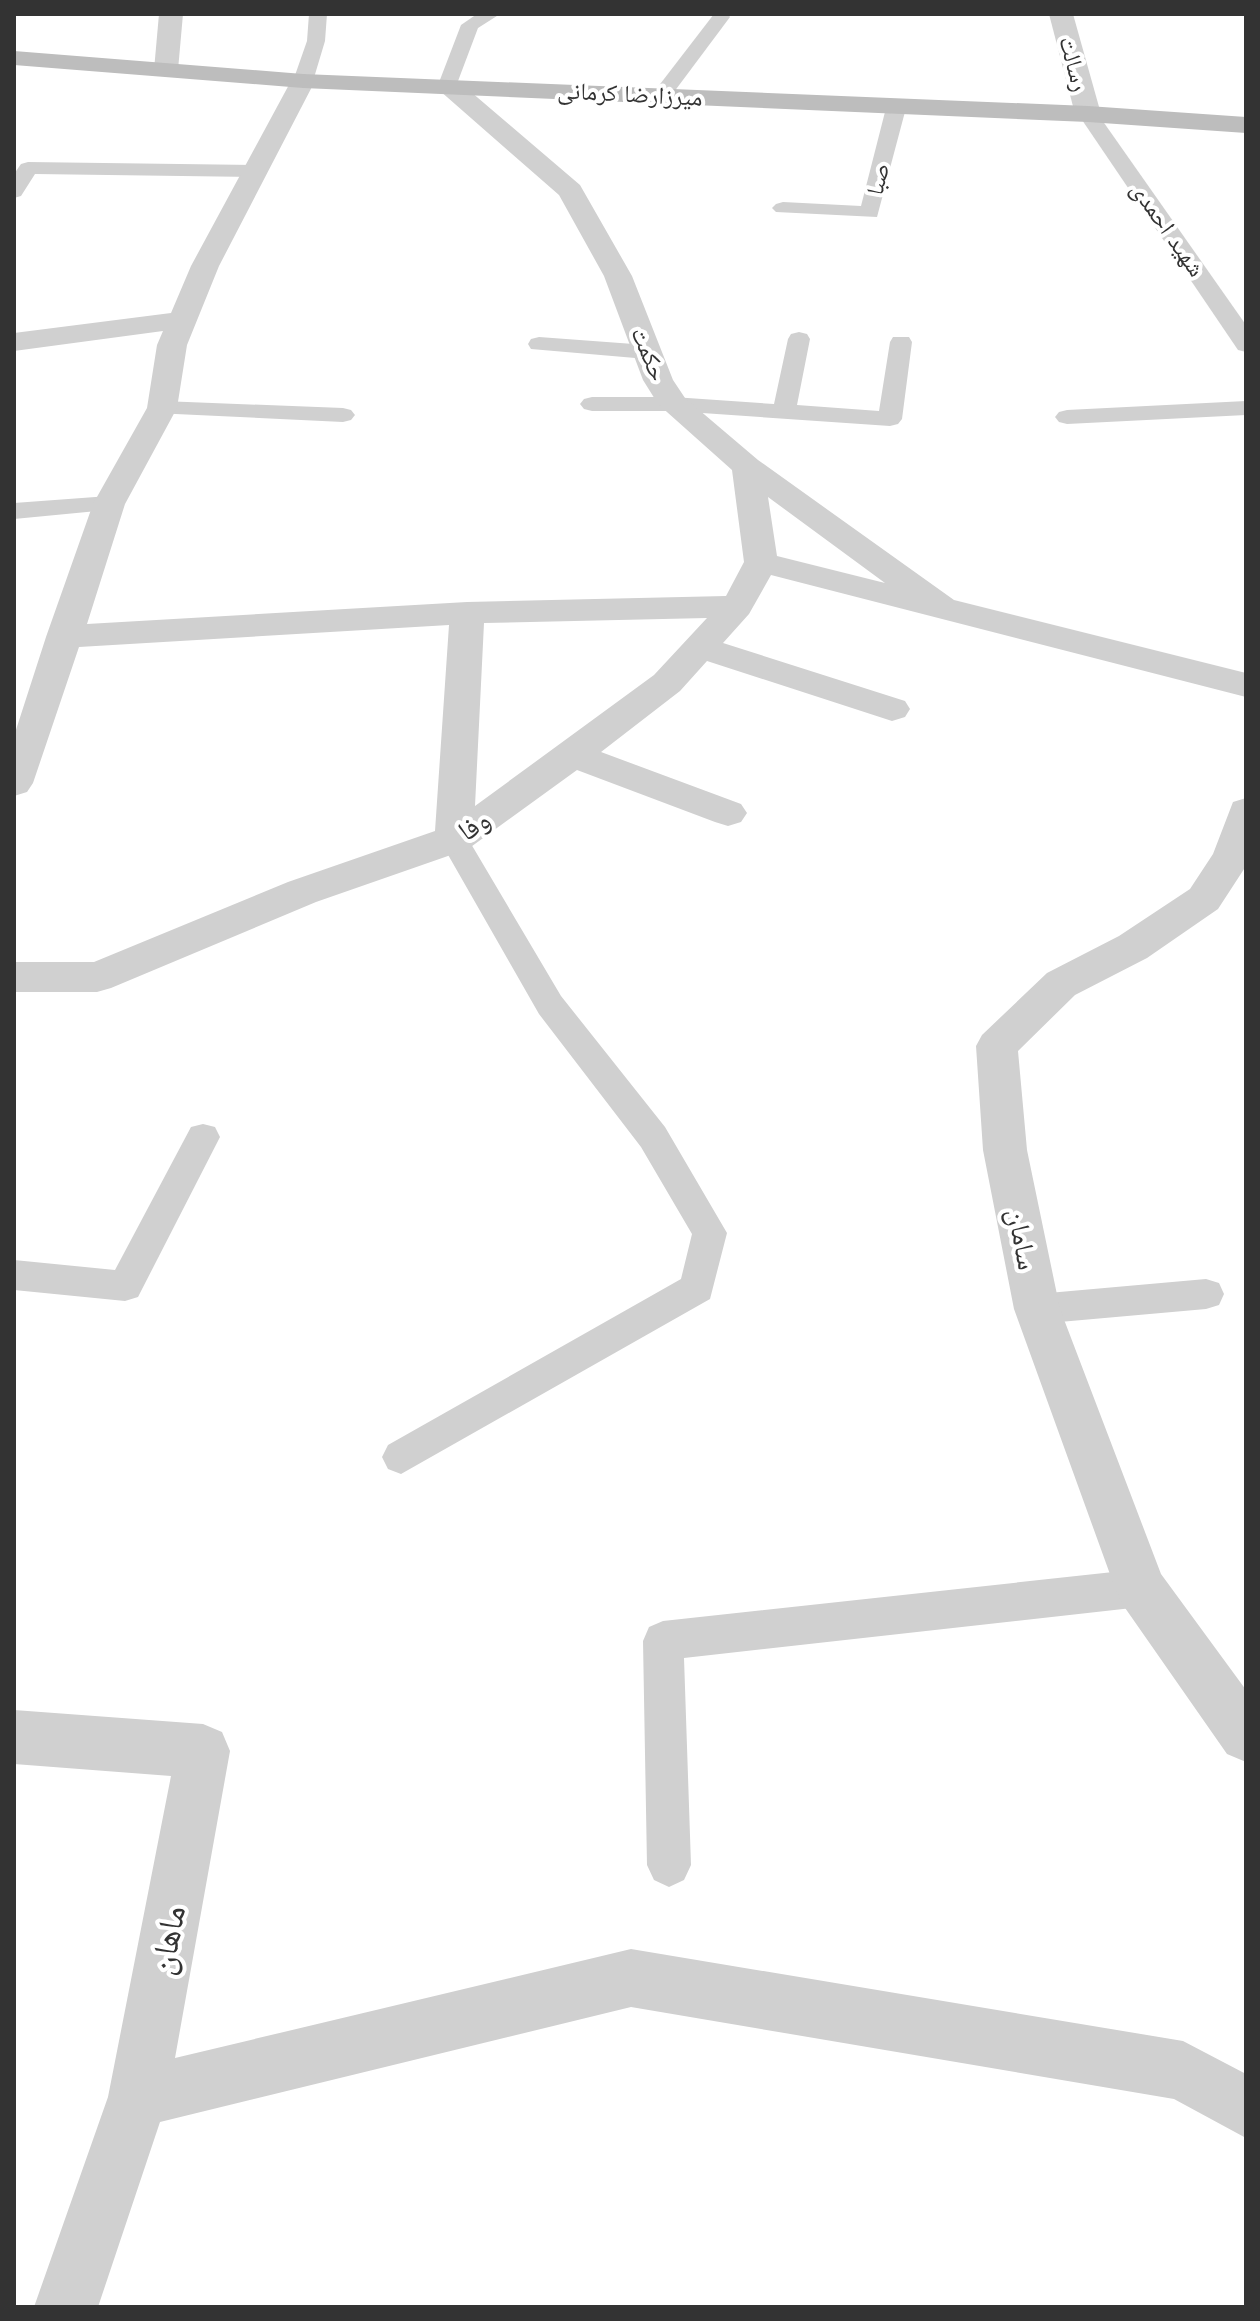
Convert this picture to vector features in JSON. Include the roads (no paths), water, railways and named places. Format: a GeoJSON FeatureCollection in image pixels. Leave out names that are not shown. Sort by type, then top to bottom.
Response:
{"type":"FeatureCollection","features":[{"type":"Feature","properties":{"kind":"main road","name":"میرزارضا کرمانی"},"geometry":{"type":"LineString","coordinates":[[14,58],[303,81],[1088,114],[1246,125]]}},
{"type":"Feature","properties":{"kind":"street"},"geometry":{"type":"LineString","coordinates":[[166,70],[171,14]]}},
{"type":"Feature","properties":{"kind":"street","name":"رسالت"},"geometry":{"type":"LineString","coordinates":[[1061,14],[1088,114]]}},
{"type":"Feature","properties":{"kind":"street"},"geometry":{"type":"LineString","coordinates":[[14,783],[36,726],[109,504],[162,408],[172,345],[182,320],[205,266],[303,81]]}},
{"type":"Feature","properties":{"kind":"street","name":"حکمت"},"geometry":{"type":"LineString","coordinates":[[448,85],[570,191],[618,276],[658,380],[673,404],[747,467],[941,607]]}},
{"type":"Feature","properties":{"kind":"street"},"geometry":{"type":"LineString","coordinates":[[14,342],[182,320]]}},
{"type":"Feature","properties":{"kind":"street"},"geometry":{"type":"LineString","coordinates":[[747,467],[761,562]]}},
{"type":"Feature","properties":{"kind":"street","name":"حکمت"},"geometry":{"type":"LineString","coordinates":[[761,562],[1246,685]]}},
{"type":"Feature","properties":{"kind":"street","name":"وفا"},"geometry":{"type":"LineString","coordinates":[[14,977],[97,977],[302,892],[454,839],[573,755],[667,683],[737,606],[761,562]]}},
{"type":"Feature","properties":{"kind":"street"},"geometry":{"type":"LineString","coordinates":[[63,637],[467,613],[737,606]]}},
{"type":"Feature","properties":{"kind":"street"},"geometry":{"type":"LineString","coordinates":[[454,839],[467,613]]}},
{"type":"Feature","properties":{"kind":"street"},"geometry":{"type":"LineString","coordinates":[[700,647],[892,709]]}},
{"type":"Feature","properties":{"kind":"street"},"geometry":{"type":"LineString","coordinates":[[573,755],[728,813]]}},
{"type":"Feature","properties":{"kind":"street","name":"سامان"},"geometry":{"type":"LineString","coordinates":[[1246,811],[1232,857],[1204,899],[1133,947],[1061,984],[997,1046],[1005,1150],[1037,1309],[1141,1588],[1246,1735]]}},
{"type":"Feature","properties":{"kind":"street","name":"ماهان"},"geometry":{"type":"LineString","coordinates":[[14,1737],[203,1751],[138,2097],[66,2307]]}},
{"type":"Feature","properties":{"kind":"street"},"geometry":{"type":"LineString","coordinates":[[138,2097],[631,1978],[1183,2071],[1246,2108]]}},
{"type":"Feature","properties":{"kind":"lane"},"geometry":{"type":"LineString","coordinates":[[303,81],[316,41],[318,14]]}},
{"type":"Feature","properties":{"kind":"lane"},"geometry":{"type":"LineString","coordinates":[[452,14],[470,25]]}},
{"type":"Feature","properties":{"kind":"lane"},"geometry":{"type":"LineString","coordinates":[[448,85],[470,25],[491,14]]}},
{"type":"Feature","properties":{"kind":"lane"},"geometry":{"type":"LineString","coordinates":[[661,96],[721,17]]}},
{"type":"Feature","properties":{"kind":"lane","name":"صبا"},"geometry":{"type":"LineString","coordinates":[[783,208],[870,213],[896,108]]}},
{"type":"Feature","properties":{"kind":"lane","name":"شهید احمدی"},"geometry":{"type":"LineString","coordinates":[[1088,114],[1246,345]]}},
{"type":"Feature","properties":{"kind":"lane"},"geometry":{"type":"LineString","coordinates":[[14,192],[28,168],[255,171]]}},
{"type":"Feature","properties":{"kind":"lane"},"geometry":{"type":"LineString","coordinates":[[784,412],[799,339]]}},
{"type":"Feature","properties":{"kind":"lane"},"geometry":{"type":"LineString","coordinates":[[592,404],[673,404],[890,419],[901,342]]}},
{"type":"Feature","properties":{"kind":"lane"},"geometry":{"type":"LineString","coordinates":[[539,344],[647,352]]}},
{"type":"Feature","properties":{"kind":"lane"},"geometry":{"type":"LineString","coordinates":[[162,408],[343,415]]}},
{"type":"Feature","properties":{"kind":"lane"},"geometry":{"type":"LineString","coordinates":[[1067,417],[1246,408]]}},
{"type":"Feature","properties":{"kind":"lane"},"geometry":{"type":"LineString","coordinates":[[14,511],[109,504]]}},
{"type":"Feature","properties":{"kind":"lane"},"geometry":{"type":"LineString","coordinates":[[401,1457],[697,1288],[710,1233],[653,1137],[550,1005],[454,839]]}},
{"type":"Feature","properties":{"kind":"lane"},"geometry":{"type":"LineString","coordinates":[[14,1275],[125,1286],[203,1137]]}},
{"type":"Feature","properties":{"kind":"lane"},"geometry":{"type":"LineString","coordinates":[[1037,1309],[1206,1294]]}},
{"type":"Feature","properties":{"kind":"lane"},"geometry":{"type":"LineString","coordinates":[[669,1865],[663,1641],[1141,1588]]}}]}
